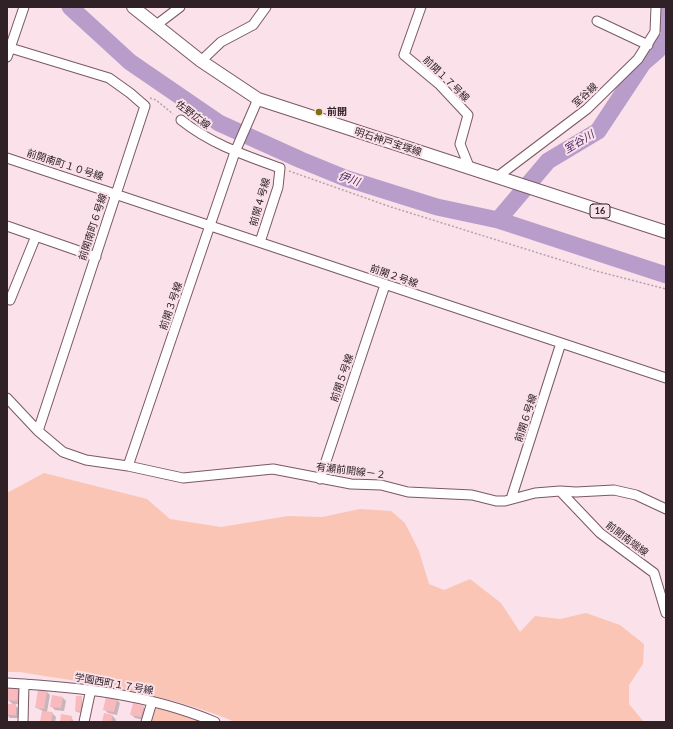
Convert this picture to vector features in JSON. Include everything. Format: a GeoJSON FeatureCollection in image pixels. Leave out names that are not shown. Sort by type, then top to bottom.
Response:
{"type":"FeatureCollection","features":[{"type":"Feature","properties":{"kind":"main road","name":"明石神戸宝塚線"},"geometry":{"type":"LineString","coordinates":[[133,7],[155,26],[256,104],[470,168],[666,232]]}},
{"type":"Feature","properties":{"kind":"street"},"geometry":{"type":"LineString","coordinates":[[7,58],[8,48],[24,7]]}},
{"type":"Feature","properties":{"kind":"street"},"geometry":{"type":"LineString","coordinates":[[155,26],[180,7]]}},
{"type":"Feature","properties":{"kind":"street"},"geometry":{"type":"LineString","coordinates":[[201,62],[222,42],[253,25],[266,7]]}},
{"type":"Feature","properties":{"kind":"street","name":"前開１７号線"},"geometry":{"type":"LineString","coordinates":[[421,7],[404,55],[439,84],[468,115],[460,144],[470,168]]}},
{"type":"Feature","properties":{"kind":"street","name":"室谷線"},"geometry":{"type":"LineString","coordinates":[[497,177],[587,109],[638,59],[655,32],[656,7]]}},
{"type":"Feature","properties":{"kind":"street"},"geometry":{"type":"LineString","coordinates":[[597,21],[648,45]]}},
{"type":"Feature","properties":{"kind":"street","name":"前開南町６号線"},"geometry":{"type":"LineString","coordinates":[[8,48],[109,78],[145,106],[38,431]]}},
{"type":"Feature","properties":{"kind":"street"},"geometry":{"type":"LineString","coordinates":[[235,152],[256,104]]}},
{"type":"Feature","properties":{"kind":"street","name":"佐野広線"},"geometry":{"type":"LineString","coordinates":[[181,120],[199,134],[235,152]]}},
{"type":"Feature","properties":{"kind":"street","name":"前開４号線"},"geometry":{"type":"LineString","coordinates":[[235,152],[280,168],[278,187],[260,242]]}},
{"type":"Feature","properties":{"kind":"street","name":"前開３号線"},"geometry":{"type":"LineString","coordinates":[[128,466],[235,152]]}},
{"type":"Feature","properties":{"kind":"street","name":"前開南町１０号線"},"geometry":{"type":"LineString","coordinates":[[7,158],[116,194]]}},
{"type":"Feature","properties":{"kind":"street","name":"前開２号線"},"geometry":{"type":"LineString","coordinates":[[116,194],[666,378]]}},
{"type":"Feature","properties":{"kind":"street"},"geometry":{"type":"LineString","coordinates":[[7,226],[96,257]]}},
{"type":"Feature","properties":{"kind":"street"},"geometry":{"type":"LineString","coordinates":[[7,300],[10,300],[36,236]]}},
{"type":"Feature","properties":{"kind":"street","name":"前開５号線"},"geometry":{"type":"LineString","coordinates":[[320,479],[385,285]]}},
{"type":"Feature","properties":{"kind":"street","name":"前開６号線"},"geometry":{"type":"LineString","coordinates":[[511,499],[561,343]]}},
{"type":"Feature","properties":{"kind":"street","name":"有瀬前開線－２"},"geometry":{"type":"LineString","coordinates":[[7,398],[38,431],[63,452],[86,460],[128,466],[183,478],[273,469],[351,484],[381,485],[408,492],[472,495],[505,502],[535,493],[614,490],[636,495],[666,509]]}},
{"type":"Feature","properties":{"kind":"street","name":"前開南端線"},"geometry":{"type":"LineString","coordinates":[[560,491],[600,533],[654,573],[666,613]]}},
{"type":"Feature","properties":{"kind":"street","name":"学園西町１７号線"},"geometry":{"type":"LineString","coordinates":[[7,683],[91,689],[152,702],[196,714],[215,722]]}},
{"type":"Feature","properties":{"kind":"street"},"geometry":{"type":"LineString","coordinates":[[23,722],[24,684]]}},
{"type":"Feature","properties":{"kind":"street"},"geometry":{"type":"LineString","coordinates":[[84,722],[91,689]]}},
{"type":"Feature","properties":{"kind":"street"},"geometry":{"type":"LineString","coordinates":[[146,722],[152,702]]}},
{"type":"Feature","properties":{"kind":"path","name":"佐野広線"},"geometry":{"type":"LineString","coordinates":[[150,98],[156,100],[181,120]]}},
{"type":"Feature","properties":{"kind":"path"},"geometry":{"type":"LineString","coordinates":[[280,168],[391,207],[596,271],[666,289]]}},
{"type":"Feature","properties":{"kind":"shaded area"},"geometry":{"type":"Polygon","coordinates":[[[44,473],[147,499],[170,519],[221,527],[288,516],[322,517],[360,509],[391,511],[405,523],[419,551],[429,584],[444,590],[470,579],[501,603],[520,632],[535,616],[560,619],[586,613],[620,625],[644,644],[643,664],[629,685],[629,704],[644,722],[235,722],[209,712],[157,697],[102,685],[20,672],[7,672],[7,493],[44,473]]]}},
{"type":"Feature","properties":{"kind":"shaded area"},"geometry":{"type":"Polygon","coordinates":[[[159,707],[204,722],[149,722],[153,710],[159,707]]]}},
{"type":"Feature","properties":{"kind":"building"},"geometry":{"type":"Polygon","coordinates":[[[8,687],[18,688],[17,701],[7,700],[8,687]]]}},
{"type":"Feature","properties":{"kind":"building"},"geometry":{"type":"Polygon","coordinates":[[[38,690],[47,691],[44,709],[35,708],[38,690]]]}},
{"type":"Feature","properties":{"kind":"building"},"geometry":{"type":"Polygon","coordinates":[[[52,695],[63,697],[61,708],[50,707],[52,695]]]}},
{"type":"Feature","properties":{"kind":"building"},"geometry":{"type":"Polygon","coordinates":[[[76,696],[82,696],[81,712],[75,711],[76,696]]]}},
{"type":"Feature","properties":{"kind":"building"},"geometry":{"type":"Polygon","coordinates":[[[106,697],[117,699],[114,712],[103,710],[106,697]]]}},
{"type":"Feature","properties":{"kind":"building"},"geometry":{"type":"Polygon","coordinates":[[[133,703],[144,706],[141,717],[130,715],[133,703]]]}},
{"type":"Feature","properties":{"kind":"building"},"geometry":{"type":"Polygon","coordinates":[[[7,704],[16,704],[16,715],[7,715],[7,704]]]}},
{"type":"Feature","properties":{"kind":"building"},"geometry":{"type":"Polygon","coordinates":[[[42,711],[53,712],[51,722],[40,722],[42,711]]]}},
{"type":"Feature","properties":{"kind":"building"},"geometry":{"type":"Polygon","coordinates":[[[104,713],[113,715],[111,722],[102,722],[104,713]]]}},
{"type":"Feature","properties":{"kind":"building"},"geometry":{"type":"Polygon","coordinates":[[[61,714],[72,716],[71,722],[60,722],[61,714]]]}},
{"type":"Feature","properties":{"kind":"waterway","name":"伊川"},"geometry":{"type":"LineString","coordinates":[[70,7],[130,62],[219,123],[301,160],[345,178],[437,207],[498,220],[666,275]]}},
{"type":"Feature","properties":{"kind":"waterway","name":"室谷川"},"geometry":{"type":"LineString","coordinates":[[665,7],[666,26]]}},
{"type":"Feature","properties":{"kind":"waterway","name":"室谷川"},"geometry":{"type":"LineString","coordinates":[[498,220],[548,161],[598,131],[643,63],[658,50],[666,40]]}},
{"type":"Feature","properties":{"kind":"place","name":"前開"},"geometry":{"type":"Point","coordinates":[319,112]}}]}
